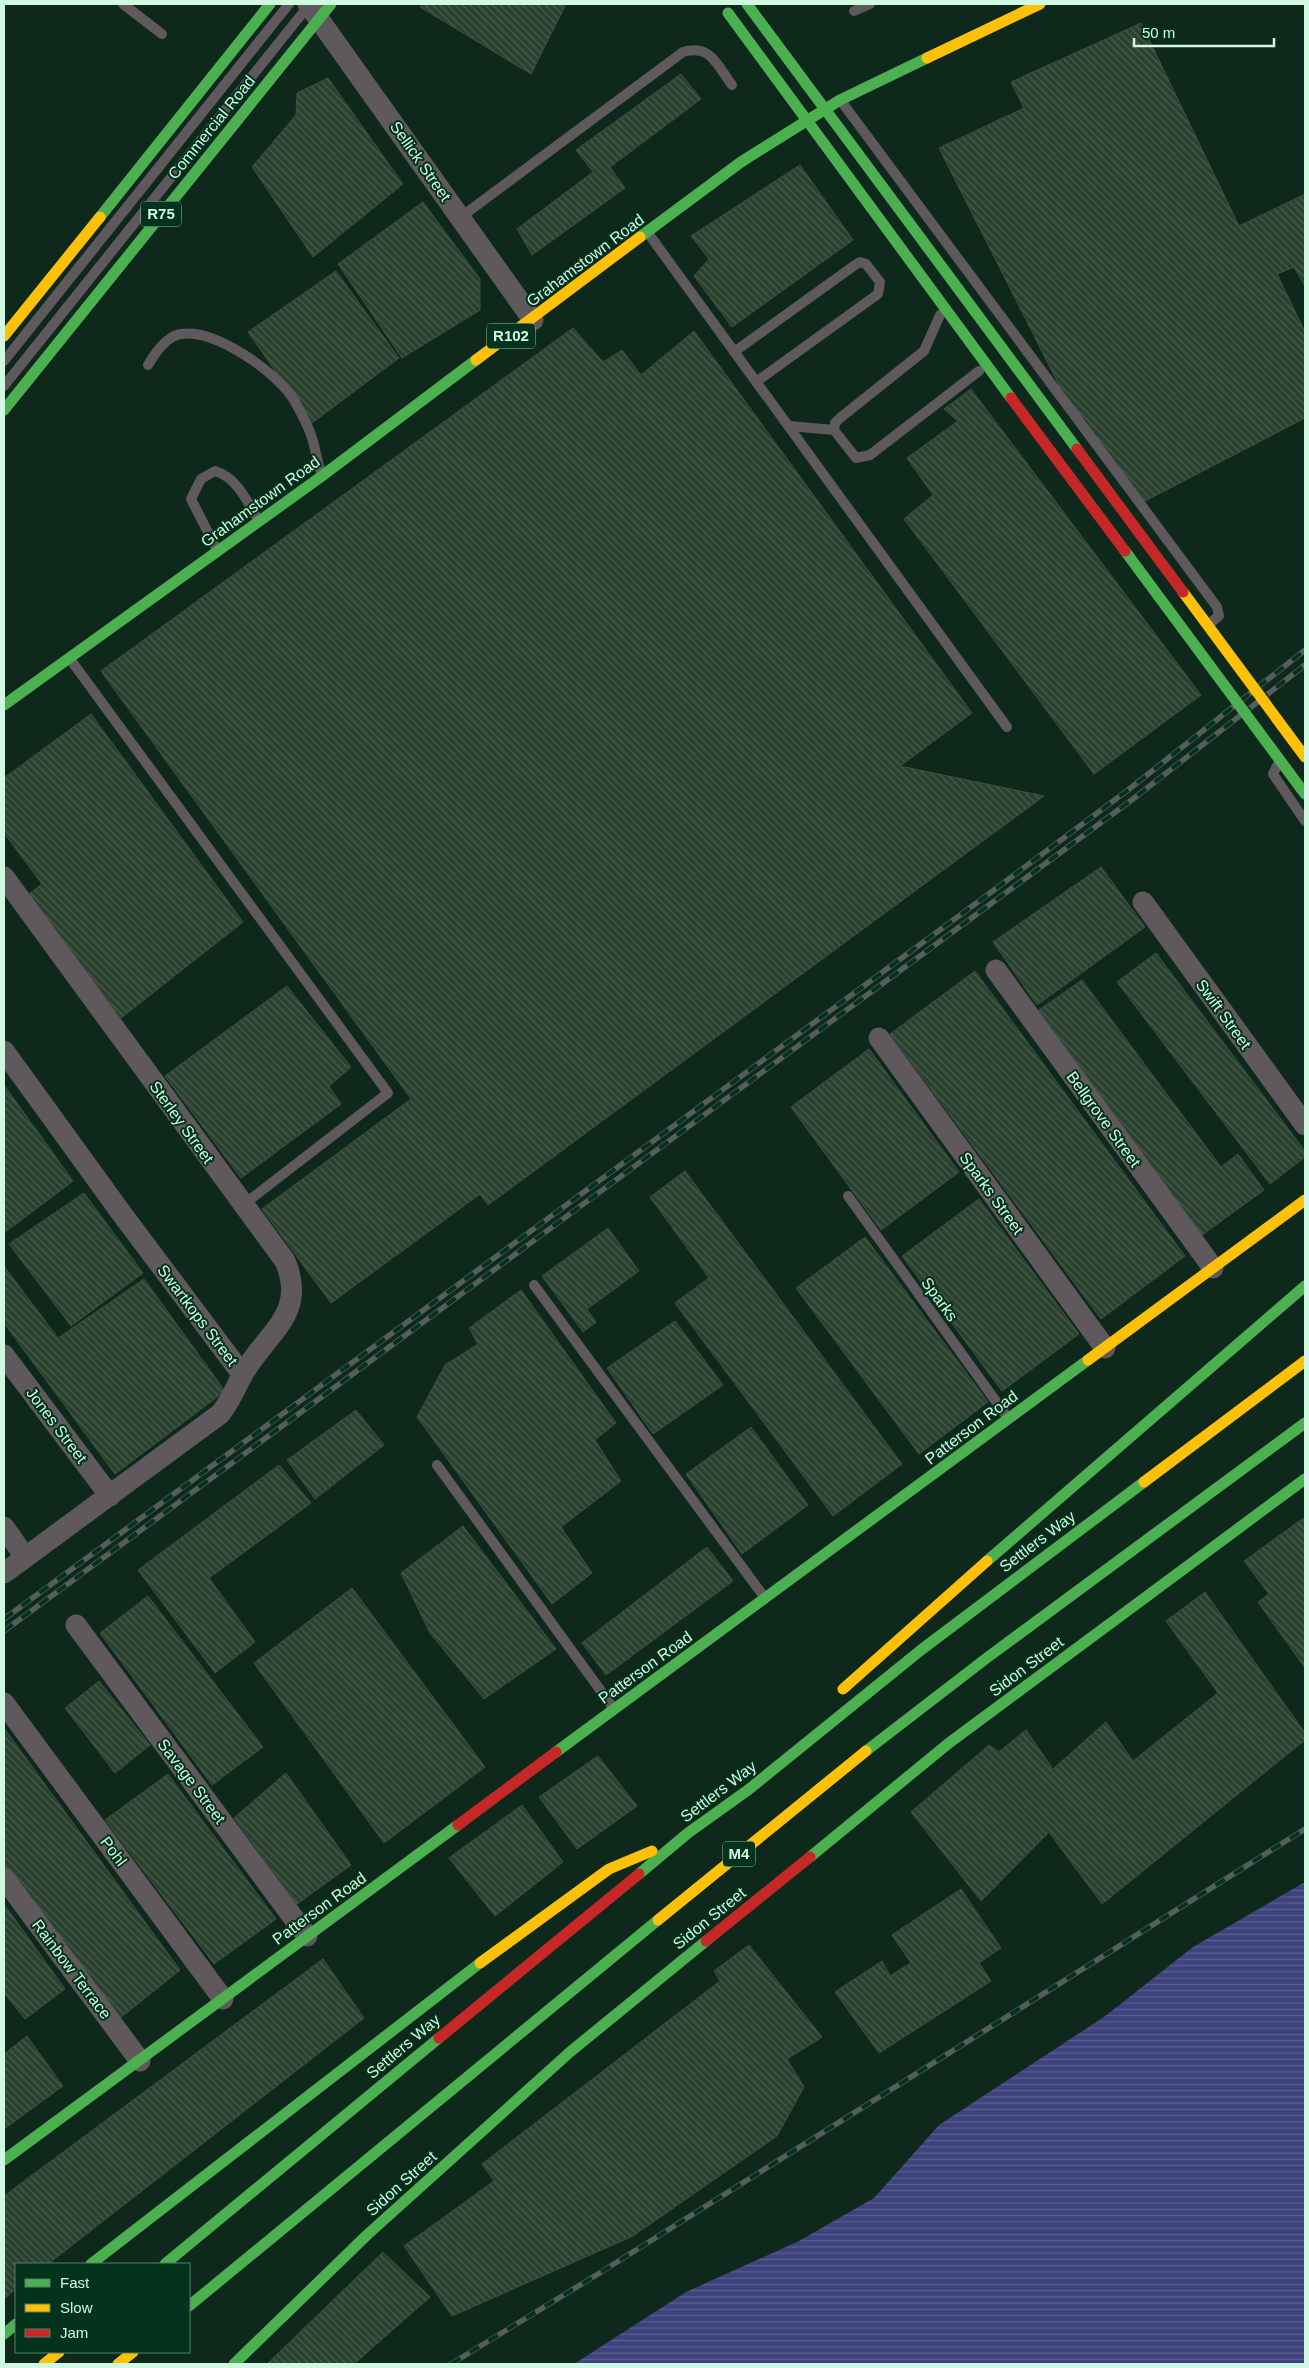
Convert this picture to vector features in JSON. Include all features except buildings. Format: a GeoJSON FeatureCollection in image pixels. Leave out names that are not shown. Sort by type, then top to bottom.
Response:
{"type":"FeatureCollection","features":[{"type":"Feature","properties":{"kind":"main road","name":"Commercial Road"},"geometry":{"type":"LineString","coordinates":[[4,335],[270,4]]}},
{"type":"Feature","properties":{"kind":"main road"},"geometry":{"type":"LineString","coordinates":[[721,4],[852,184],[1305,794]]}},
{"type":"Feature","properties":{"kind":"main road"},"geometry":{"type":"LineString","coordinates":[[746,4],[1305,756]]}},
{"type":"Feature","properties":{"kind":"main road","name":"Grahamstown Road"},"geometry":{"type":"LineString","coordinates":[[4,705],[322,476],[533,320],[741,162],[840,100],[1040,4]]}},
{"type":"Feature","properties":{"kind":"main road","name":"Commercial Road"},"geometry":{"type":"LineString","coordinates":[[4,410],[311,6]]}},
{"type":"Feature","properties":{"kind":"main road","name":"Patterson Road"},"geometry":{"type":"LineString","coordinates":[[4,2160],[1305,1200]]}},
{"type":"Feature","properties":{"kind":"main road"},"geometry":{"type":"LineString","coordinates":[[833,1697],[876,1662],[911,1627],[1083,1476],[1305,1286]]}},
{"type":"Feature","properties":{"kind":"main road","name":"Settlers Way"},"geometry":{"type":"LineString","coordinates":[[166,2263],[688,1833],[748,1790],[921,1650],[1305,1361]]}},
{"type":"Feature","properties":{"kind":"main road","name":"M4"},"geometry":{"type":"LineString","coordinates":[[190,2305],[811,1794],[988,1657],[1305,1423]]}},
{"type":"Feature","properties":{"kind":"main road","name":"Sidon Street"},"geometry":{"type":"LineString","coordinates":[[234,2364],[374,2228],[570,2052],[949,1743],[1305,1479]]}},
{"type":"Feature","properties":{"kind":"main road"},"geometry":{"type":"LineString","coordinates":[[748,1790],[760,1766]]}},
{"type":"Feature","properties":{"kind":"main road"},"geometry":{"type":"LineString","coordinates":[[93,2263],[401,2022],[588,1882],[609,1869],[688,1833]]}},
{"type":"Feature","properties":{"kind":"main road"},"geometry":{"type":"LineString","coordinates":[[4,2334],[15,2325]]}},
{"type":"Feature","properties":{"kind":"main road"},"geometry":{"type":"LineString","coordinates":[[44,2364],[58,2353]]}},
{"type":"Feature","properties":{"kind":"main road"},"geometry":{"type":"LineString","coordinates":[[118,2364],[132,2353]]}},
{"type":"Feature","properties":{"kind":"street","name":"Sellick Street"},"geometry":{"type":"LineString","coordinates":[[311,6],[533,320]]}},
{"type":"Feature","properties":{"kind":"street","name":"Sterley Street"},"geometry":{"type":"LineString","coordinates":[[4,877],[285,1262],[291,1276],[293,1296],[287,1311],[242,1374]]}},
{"type":"Feature","properties":{"kind":"street","name":"Swift Street"},"geometry":{"type":"LineString","coordinates":[[1143,902],[1305,1125]]}},
{"type":"Feature","properties":{"kind":"street","name":"Bellgrove Street"},"geometry":{"type":"LineString","coordinates":[[996,970],[1213,1268]]}},
{"type":"Feature","properties":{"kind":"street","name":"Sparks Street"},"geometry":{"type":"LineString","coordinates":[[879,1038],[1106,1348]]}},
{"type":"Feature","properties":{"kind":"street","name":"Swartkops Street"},"geometry":{"type":"LineString","coordinates":[[4,1051],[122,1214],[242,1374],[229,1403],[220,1414],[4,1573]]}},
{"type":"Feature","properties":{"kind":"street","name":"Jones Street"},"geometry":{"type":"LineString","coordinates":[[4,1355],[110,1496]]}},
{"type":"Feature","properties":{"kind":"street"},"geometry":{"type":"LineString","coordinates":[[4,1527],[25,1557]]}},
{"type":"Feature","properties":{"kind":"street","name":"Savage Street"},"geometry":{"type":"LineString","coordinates":[[76,1625],[308,1936]]}},
{"type":"Feature","properties":{"kind":"street","name":"Pohl"},"geometry":{"type":"LineString","coordinates":[[4,1703],[224,1999]]}},
{"type":"Feature","properties":{"kind":"street","name":"Rainbow Terrace"},"geometry":{"type":"LineString","coordinates":[[4,1878],[140,2061]]}},
{"type":"Feature","properties":{"kind":"lane"},"geometry":{"type":"LineString","coordinates":[[123,4],[162,34]]}},
{"type":"Feature","properties":{"kind":"lane"},"geometry":{"type":"LineString","coordinates":[[854,11],[870,4]]}},
{"type":"Feature","properties":{"kind":"lane"},"geometry":{"type":"LineString","coordinates":[[4,361],[311,6]]}},
{"type":"Feature","properties":{"kind":"lane"},"geometry":{"type":"LineString","coordinates":[[4,386],[311,6]]}},
{"type":"Feature","properties":{"kind":"lane"},"geometry":{"type":"LineString","coordinates":[[460,217],[683,52],[696,49],[708,53],[732,85]]}},
{"type":"Feature","properties":{"kind":"lane"},"geometry":{"type":"LineString","coordinates":[[800,124],[1180,643],[1217,619],[1219,616],[1217,607],[840,100]]}},
{"type":"Feature","properties":{"kind":"lane"},"geometry":{"type":"LineString","coordinates":[[648,232],[1008,727]]}},
{"type":"Feature","properties":{"kind":"lane"},"geometry":{"type":"LineString","coordinates":[[734,352],[860,262],[866,264],[880,282],[878,294],[756,382]]}},
{"type":"Feature","properties":{"kind":"lane"},"geometry":{"type":"LineString","coordinates":[[940,315],[924,351],[840,418],[835,423],[834,430],[856,458],[870,455],[979,371]]}},
{"type":"Feature","properties":{"kind":"lane"},"geometry":{"type":"LineString","coordinates":[[148,364],[154,355],[172,338],[182,334],[214,339],[235,350],[277,378],[293,398],[311,435],[322,476]]}},
{"type":"Feature","properties":{"kind":"lane"},"geometry":{"type":"LineString","coordinates":[[789,426],[834,430]]}},
{"type":"Feature","properties":{"kind":"lane"},"geometry":{"type":"LineString","coordinates":[[218,551],[191,499],[201,479],[215,471],[226,474],[234,482],[260,521]]}},
{"type":"Feature","properties":{"kind":"lane"},"geometry":{"type":"LineString","coordinates":[[70,658],[388,1093],[243,1205]]}},
{"type":"Feature","properties":{"kind":"lane"},"geometry":{"type":"LineString","coordinates":[[1305,746],[1275,765],[1273,774],[1305,821]]}},
{"type":"Feature","properties":{"kind":"lane","name":"Sparks"},"geometry":{"type":"LineString","coordinates":[[848,1196],[1008,1418]]}},
{"type":"Feature","properties":{"kind":"lane"},"geometry":{"type":"LineString","coordinates":[[534,1285],[765,1599]]}},
{"type":"Feature","properties":{"kind":"lane"},"geometry":{"type":"LineString","coordinates":[[437,1465],[614,1709]]}},
{"type":"Feature","properties":{"kind":"water"},"geometry":{"type":"Polygon","coordinates":[[[1305,1882],[1305,2364],[574,2364],[686,2292],[799,2241],[874,2198],[939,2125],[1104,2017],[1193,1947],[1305,1882]]]}},
{"type":"Feature","properties":{"kind":"railway"},"geometry":{"type":"LineString","coordinates":[[4,1619],[990,893],[1128,790],[1305,650]]}},
{"type":"Feature","properties":{"kind":"railway"},"geometry":{"type":"LineString","coordinates":[[4,1631],[1133,799],[1305,665]]}},
{"type":"Feature","properties":{"kind":"railway"},"geometry":{"type":"LineString","coordinates":[[451,2364],[598,2274],[1305,1829]]}},
{"type":"Feature","properties":{"kind":"traffic: fast"},"geometry":{"type":"LineString","coordinates":[[100,217],[270,4]]}},
{"type":"Feature","properties":{"kind":"traffic: fast"},"geometry":{"type":"LineString","coordinates":[[4,410],[331,4]]}},
{"type":"Feature","properties":{"kind":"traffic: fast"},"geometry":{"type":"LineString","coordinates":[[747,4],[1077,449]]}},
{"type":"Feature","properties":{"kind":"traffic: fast"},"geometry":{"type":"LineString","coordinates":[[728,13],[1011,398]]}},
{"type":"Feature","properties":{"kind":"traffic: fast"},"geometry":{"type":"LineString","coordinates":[[640,237],[741,162],[840,100],[927,58]]}},
{"type":"Feature","properties":{"kind":"traffic: fast"},"geometry":{"type":"LineString","coordinates":[[4,705],[322,476],[476,360]]}},
{"type":"Feature","properties":{"kind":"traffic: fast"},"geometry":{"type":"LineString","coordinates":[[1125,551],[1305,794]]}},
{"type":"Feature","properties":{"kind":"traffic: fast"},"geometry":{"type":"LineString","coordinates":[[987,1561],[1305,1286]]}},
{"type":"Feature","properties":{"kind":"traffic: fast"},"geometry":{"type":"LineString","coordinates":[[556,1752],[1088,1360]]}},
{"type":"Feature","properties":{"kind":"traffic: fast"},"geometry":{"type":"LineString","coordinates":[[866,1751],[988,1657],[1305,1423]]}},
{"type":"Feature","properties":{"kind":"traffic: fast"},"geometry":{"type":"LineString","coordinates":[[810,1857],[949,1743],[1305,1479]]}},
{"type":"Feature","properties":{"kind":"traffic: fast"},"geometry":{"type":"LineString","coordinates":[[639,1874],[688,1833],[748,1790],[921,1650],[1144,1482]]}},
{"type":"Feature","properties":{"kind":"traffic: fast"},"geometry":{"type":"LineString","coordinates":[[4,2160],[458,1825]]}},
{"type":"Feature","properties":{"kind":"traffic: fast"},"geometry":{"type":"LineString","coordinates":[[190,2305],[658,1920]]}},
{"type":"Feature","properties":{"kind":"traffic: fast"},"geometry":{"type":"LineString","coordinates":[[234,2364],[367,2235],[570,2052],[706,1941]]}},
{"type":"Feature","properties":{"kind":"traffic: fast"},"geometry":{"type":"LineString","coordinates":[[92,2263],[480,1963]]}},
{"type":"Feature","properties":{"kind":"traffic: fast"},"geometry":{"type":"LineString","coordinates":[[166,2263],[439,2038]]}},
{"type":"Feature","properties":{"kind":"traffic: fast"},"geometry":{"type":"LineString","coordinates":[[4,2334],[15,2325]]}},
{"type":"Feature","properties":{"kind":"traffic: slow"},"geometry":{"type":"LineString","coordinates":[[927,58],[1040,4]]}},
{"type":"Feature","properties":{"kind":"traffic: slow"},"geometry":{"type":"LineString","coordinates":[[4,336],[100,217]]}},
{"type":"Feature","properties":{"kind":"traffic: slow"},"geometry":{"type":"LineString","coordinates":[[476,360],[640,237]]}},
{"type":"Feature","properties":{"kind":"traffic: slow"},"geometry":{"type":"LineString","coordinates":[[1183,592],[1305,757]]}},
{"type":"Feature","properties":{"kind":"traffic: slow"},"geometry":{"type":"LineString","coordinates":[[1088,1360],[1305,1200]]}},
{"type":"Feature","properties":{"kind":"traffic: slow"},"geometry":{"type":"LineString","coordinates":[[1144,1482],[1305,1361]]}},
{"type":"Feature","properties":{"kind":"traffic: slow"},"geometry":{"type":"LineString","coordinates":[[843,1689],[987,1561]]}},
{"type":"Feature","properties":{"kind":"traffic: slow"},"geometry":{"type":"LineString","coordinates":[[658,1920],[866,1751]]}},
{"type":"Feature","properties":{"kind":"traffic: slow"},"geometry":{"type":"LineString","coordinates":[[480,1963],[609,1869],[652,1851]]}},
{"type":"Feature","properties":{"kind":"traffic: slow"},"geometry":{"type":"LineString","coordinates":[[44,2364],[58,2353]]}},
{"type":"Feature","properties":{"kind":"traffic: slow"},"geometry":{"type":"LineString","coordinates":[[118,2364],[132,2353]]}},
{"type":"Feature","properties":{"kind":"traffic: jam"},"geometry":{"type":"LineString","coordinates":[[1011,398],[1125,551]]}},
{"type":"Feature","properties":{"kind":"traffic: jam"},"geometry":{"type":"LineString","coordinates":[[1077,449],[1183,592]]}},
{"type":"Feature","properties":{"kind":"traffic: jam"},"geometry":{"type":"LineString","coordinates":[[458,1825],[556,1752]]}},
{"type":"Feature","properties":{"kind":"traffic: jam"},"geometry":{"type":"LineString","coordinates":[[706,1941],[810,1857]]}},
{"type":"Feature","properties":{"kind":"traffic: jam"},"geometry":{"type":"LineString","coordinates":[[439,2038],[639,1874]]}}]}
